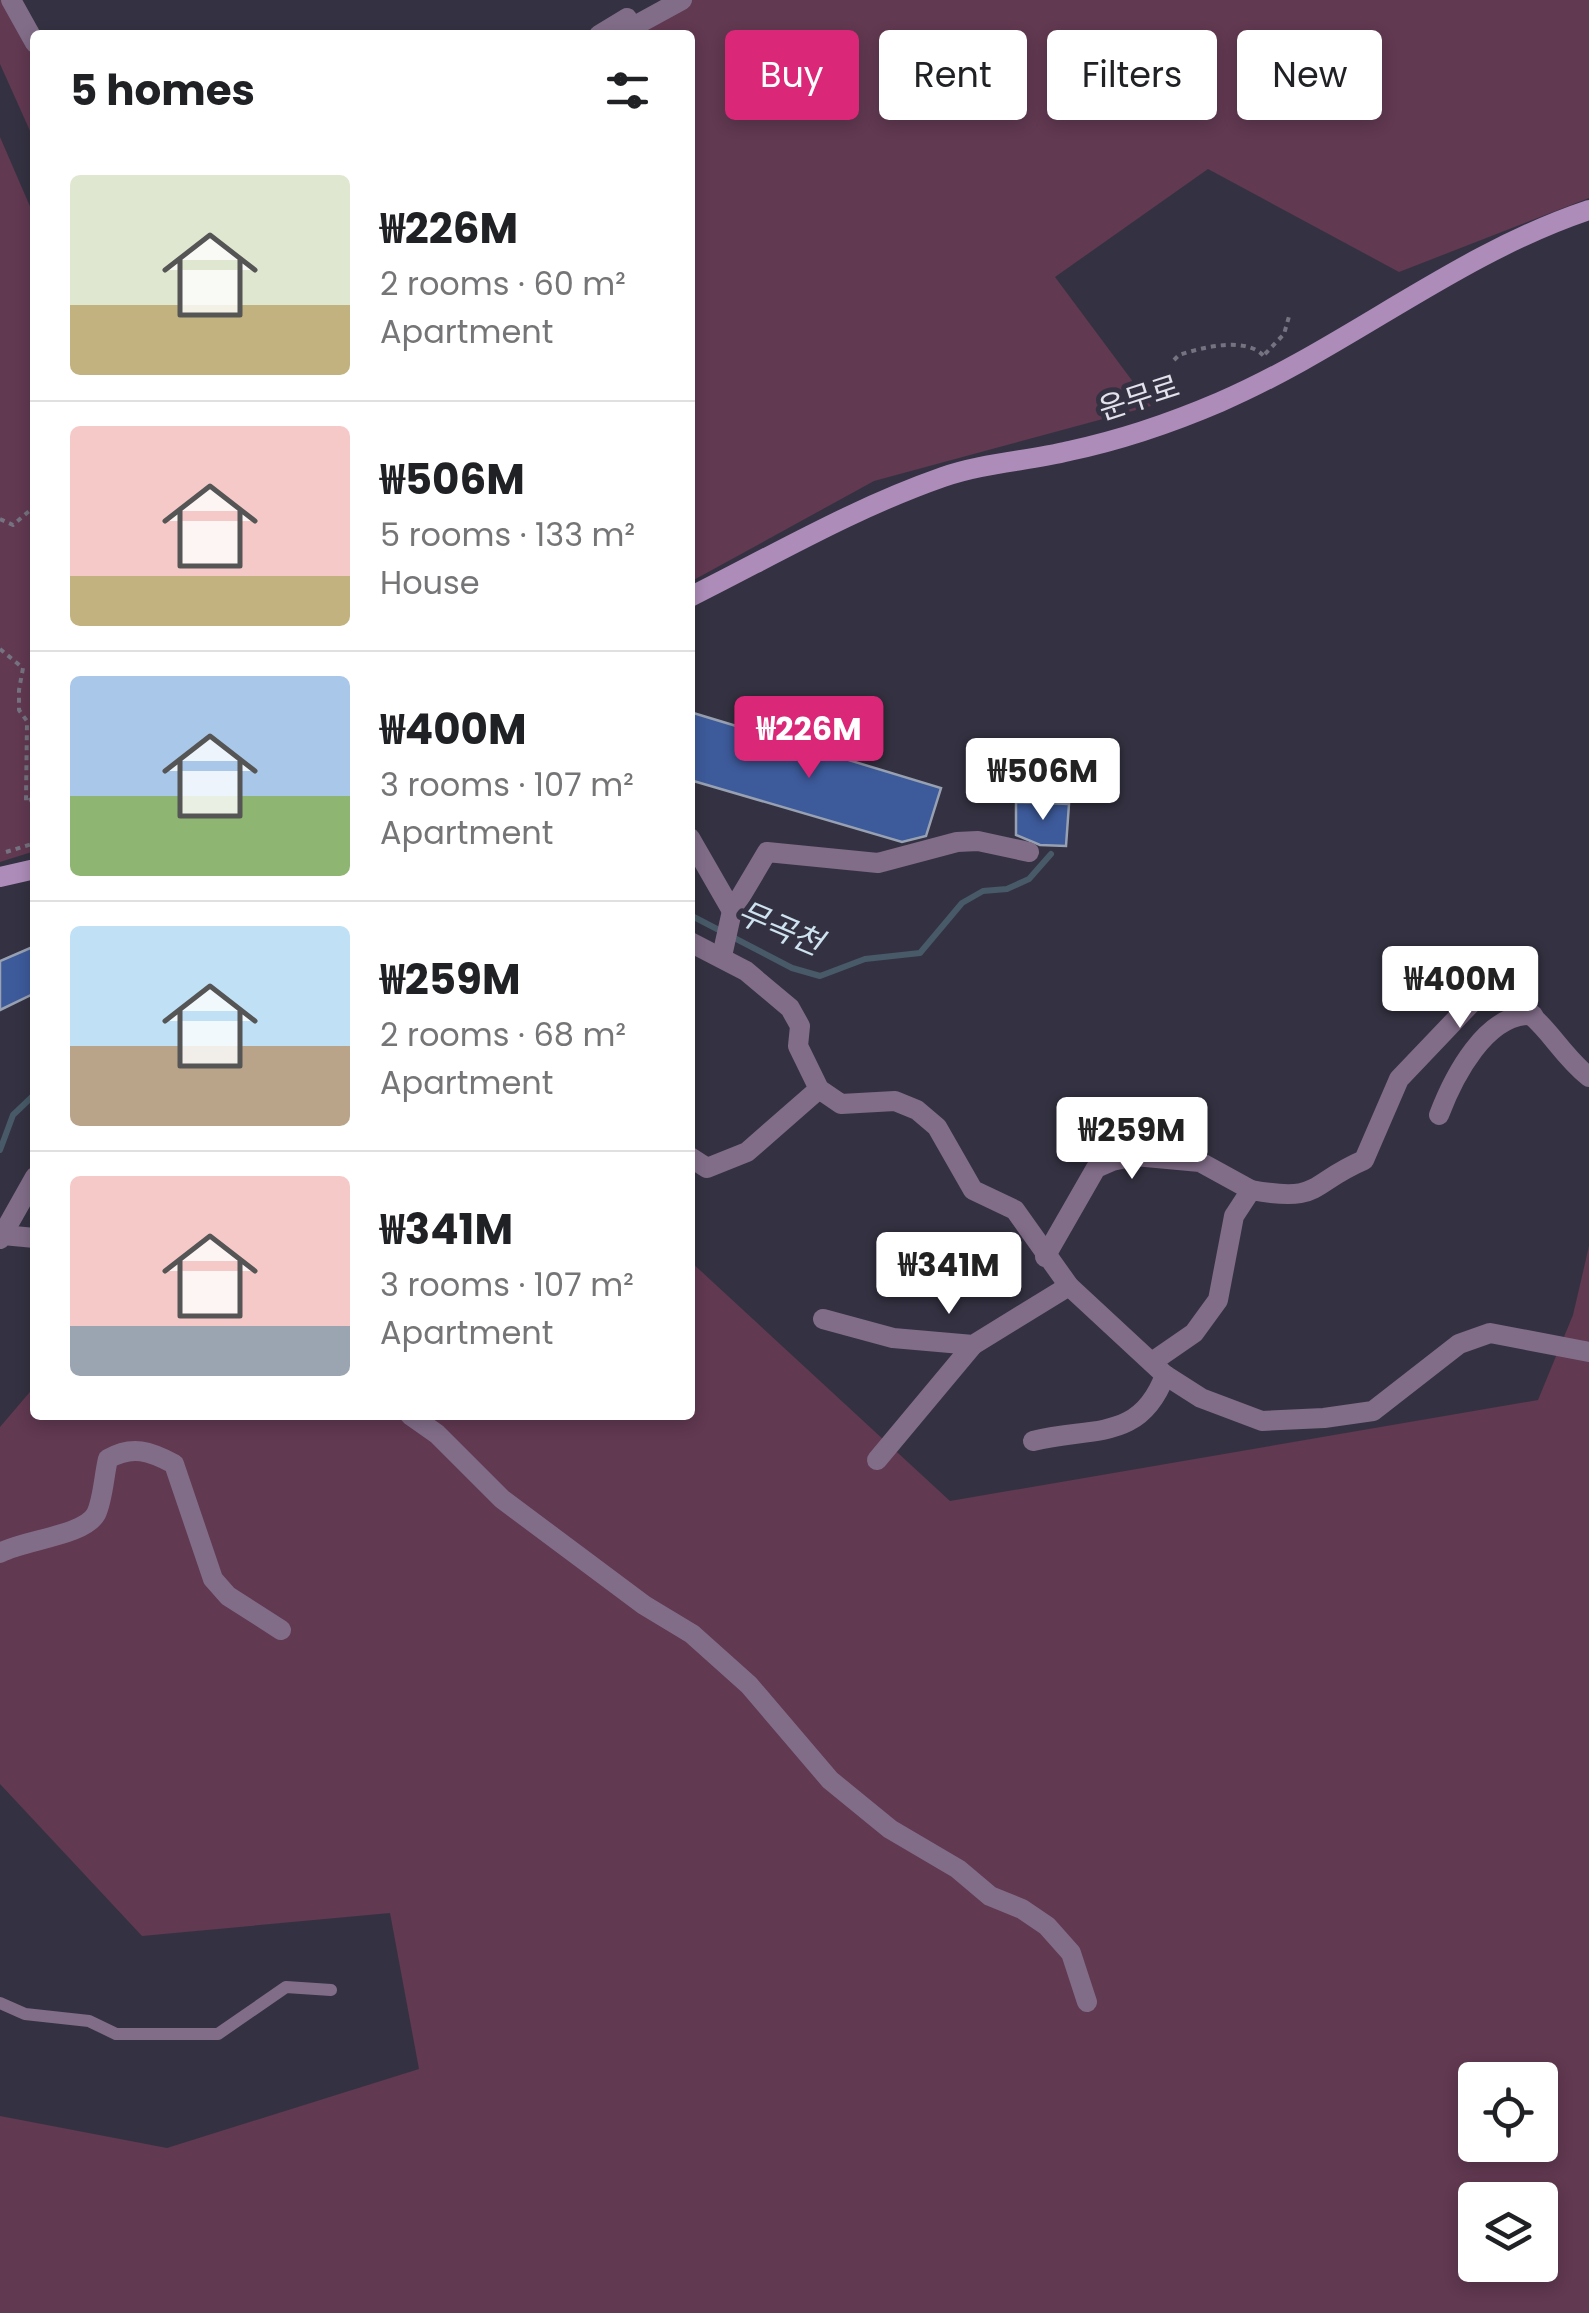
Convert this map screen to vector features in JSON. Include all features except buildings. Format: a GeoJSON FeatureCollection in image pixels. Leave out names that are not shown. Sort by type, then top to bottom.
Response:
{"type":"FeatureCollection","features":[{"type":"Feature","properties":{"kind":"street"},"geometry":{"type":"LineString","coordinates":[[12,0],[30,34]]}},
{"type":"Feature","properties":{"kind":"street"},"geometry":{"type":"LineString","coordinates":[[627,30],[682,0]]}},
{"type":"Feature","properties":{"kind":"street"},"geometry":{"type":"LineString","coordinates":[[606,30],[623,18],[648,19]]}},
{"type":"Feature","properties":{"kind":"street","name":"운무로"},"geometry":{"type":"LineString","coordinates":[[695,594],[852,511],[948,475],[1071,451],[1157,428],[1271,378],[1537,228],[1588,213]]}},
{"type":"Feature","properties":{"kind":"street"},"geometry":{"type":"LineString","coordinates":[[722,956],[732,911],[767,852],[878,864],[978,840],[1029,852]]}},
{"type":"Feature","properties":{"kind":"street"},"geometry":{"type":"LineString","coordinates":[[695,847],[732,911]]}},
{"type":"Feature","properties":{"kind":"street"},"geometry":{"type":"LineString","coordinates":[[0,878],[30,871]]}},
{"type":"Feature","properties":{"kind":"street"},"geometry":{"type":"LineString","coordinates":[[695,944],[722,956],[790,1008],[800,1026],[798,1046],[819,1089],[842,1104],[895,1101],[918,1110],[937,1127],[974,1190],[1015,1210],[1069,1286],[1159,1369],[1201,1398],[1262,1421],[1324,1418],[1374,1412],[1459,1344],[1490,1332],[1589,1352]]}},
{"type":"Feature","properties":{"kind":"street"},"geometry":{"type":"LineString","coordinates":[[1045,1257],[1096,1168],[1135,1156],[1200,1162],[1252,1190],[1289,1197],[1316,1191],[1342,1169],[1364,1160],[1399,1079],[1480,994],[1508,997],[1533,1015],[1589,1077]]}},
{"type":"Feature","properties":{"kind":"street"},"geometry":{"type":"LineString","coordinates":[[1438,1115],[1454,1075],[1496,1029],[1517,1014],[1533,1015]]}},
{"type":"Feature","properties":{"kind":"street"},"geometry":{"type":"LineString","coordinates":[[695,1161],[707,1168],[747,1152],[819,1089]]}},
{"type":"Feature","properties":{"kind":"street"},"geometry":{"type":"LineString","coordinates":[[30,1184],[18,1200],[2,1237],[30,1238]]}},
{"type":"Feature","properties":{"kind":"street"},"geometry":{"type":"LineString","coordinates":[[1033,1441],[1087,1434],[1135,1420],[1156,1399],[1159,1369],[1194,1334],[1218,1300],[1234,1216],[1252,1190]]}},
{"type":"Feature","properties":{"kind":"street"},"geometry":{"type":"LineString","coordinates":[[877,1460],[973,1344],[1069,1286]]}},
{"type":"Feature","properties":{"kind":"street"},"geometry":{"type":"LineString","coordinates":[[823,1320],[893,1338],[973,1344]]}},
{"type":"Feature","properties":{"kind":"street"},"geometry":{"type":"LineString","coordinates":[[417,1420],[437,1434],[502,1499],[644,1606],[692,1634],[749,1686],[830,1780],[890,1829],[958,1869],[990,1896],[1022,1908],[1047,1926],[1071,1953],[1087,2002]]}},
{"type":"Feature","properties":{"kind":"street"},"geometry":{"type":"LineString","coordinates":[[0,1553],[16,1543],[84,1525],[96,1515],[108,1459],[126,1449],[152,1452],[174,1464],[213,1579],[228,1596],[281,1630]]}},
{"type":"Feature","properties":{"kind":"lane"},"geometry":{"type":"LineString","coordinates":[[0,2004],[25,2014],[89,2021],[116,2034],[218,2034],[286,1987],[332,1990]]}},
{"type":"Feature","properties":{"kind":"path"},"geometry":{"type":"LineString","coordinates":[[1265,354],[1284,334],[1290,313]]}},
{"type":"Feature","properties":{"kind":"path"},"geometry":{"type":"LineString","coordinates":[[1174,360],[1178,354],[1223,344],[1265,354]]}},
{"type":"Feature","properties":{"kind":"path"},"geometry":{"type":"LineString","coordinates":[[1265,354],[1271,378]]}},
{"type":"Feature","properties":{"kind":"path"},"geometry":{"type":"LineString","coordinates":[[0,519],[13,525],[30,510]]}},
{"type":"Feature","properties":{"kind":"path"},"geometry":{"type":"LineString","coordinates":[[0,649],[23,668],[19,710],[27,721],[26,802],[30,800]]}},
{"type":"Feature","properties":{"kind":"path"},"geometry":{"type":"LineString","coordinates":[[0,854],[30,845]]}},
{"type":"Feature","properties":{"kind":"shaded area"},"geometry":{"type":"Polygon","coordinates":[[[0,0],[6,0],[30,46],[30,131],[0,64],[0,0]]]}},
{"type":"Feature","properties":{"kind":"shaded area"},"geometry":{"type":"Polygon","coordinates":[[[686,0],[1589,0],[1589,198],[1399,272],[1208,169],[1055,277],[1151,406],[874,481],[695,579],[695,30],[633,30],[686,0]]]}},
{"type":"Feature","properties":{"kind":"shaded area"},"geometry":{"type":"Polygon","coordinates":[[[0,137],[30,206],[30,853],[0,862],[0,137]]]}},
{"type":"Feature","properties":{"kind":"shaded area"},"geometry":{"type":"Polygon","coordinates":[[[1589,1246],[1589,2313],[0,2313],[0,2116],[167,2148],[419,2069],[390,1913],[142,1936],[0,1784],[0,1427],[30,1392],[30,1420],[695,1420],[695,1266],[950,1501],[1538,1400],[1573,1315],[1589,1246]]]}},
{"type":"Feature","properties":{"kind":"waterway","name":"무곡천"},"geometry":{"type":"LineString","coordinates":[[695,918],[792,968],[820,976],[865,959],[920,953],[962,903],[983,891],[1007,889],[1029,879],[1051,854]]}},
{"type":"Feature","properties":{"kind":"waterway","name":"무곡천"},"geometry":{"type":"LineString","coordinates":[[0,1150],[13,1115],[30,1099]]}}]}
